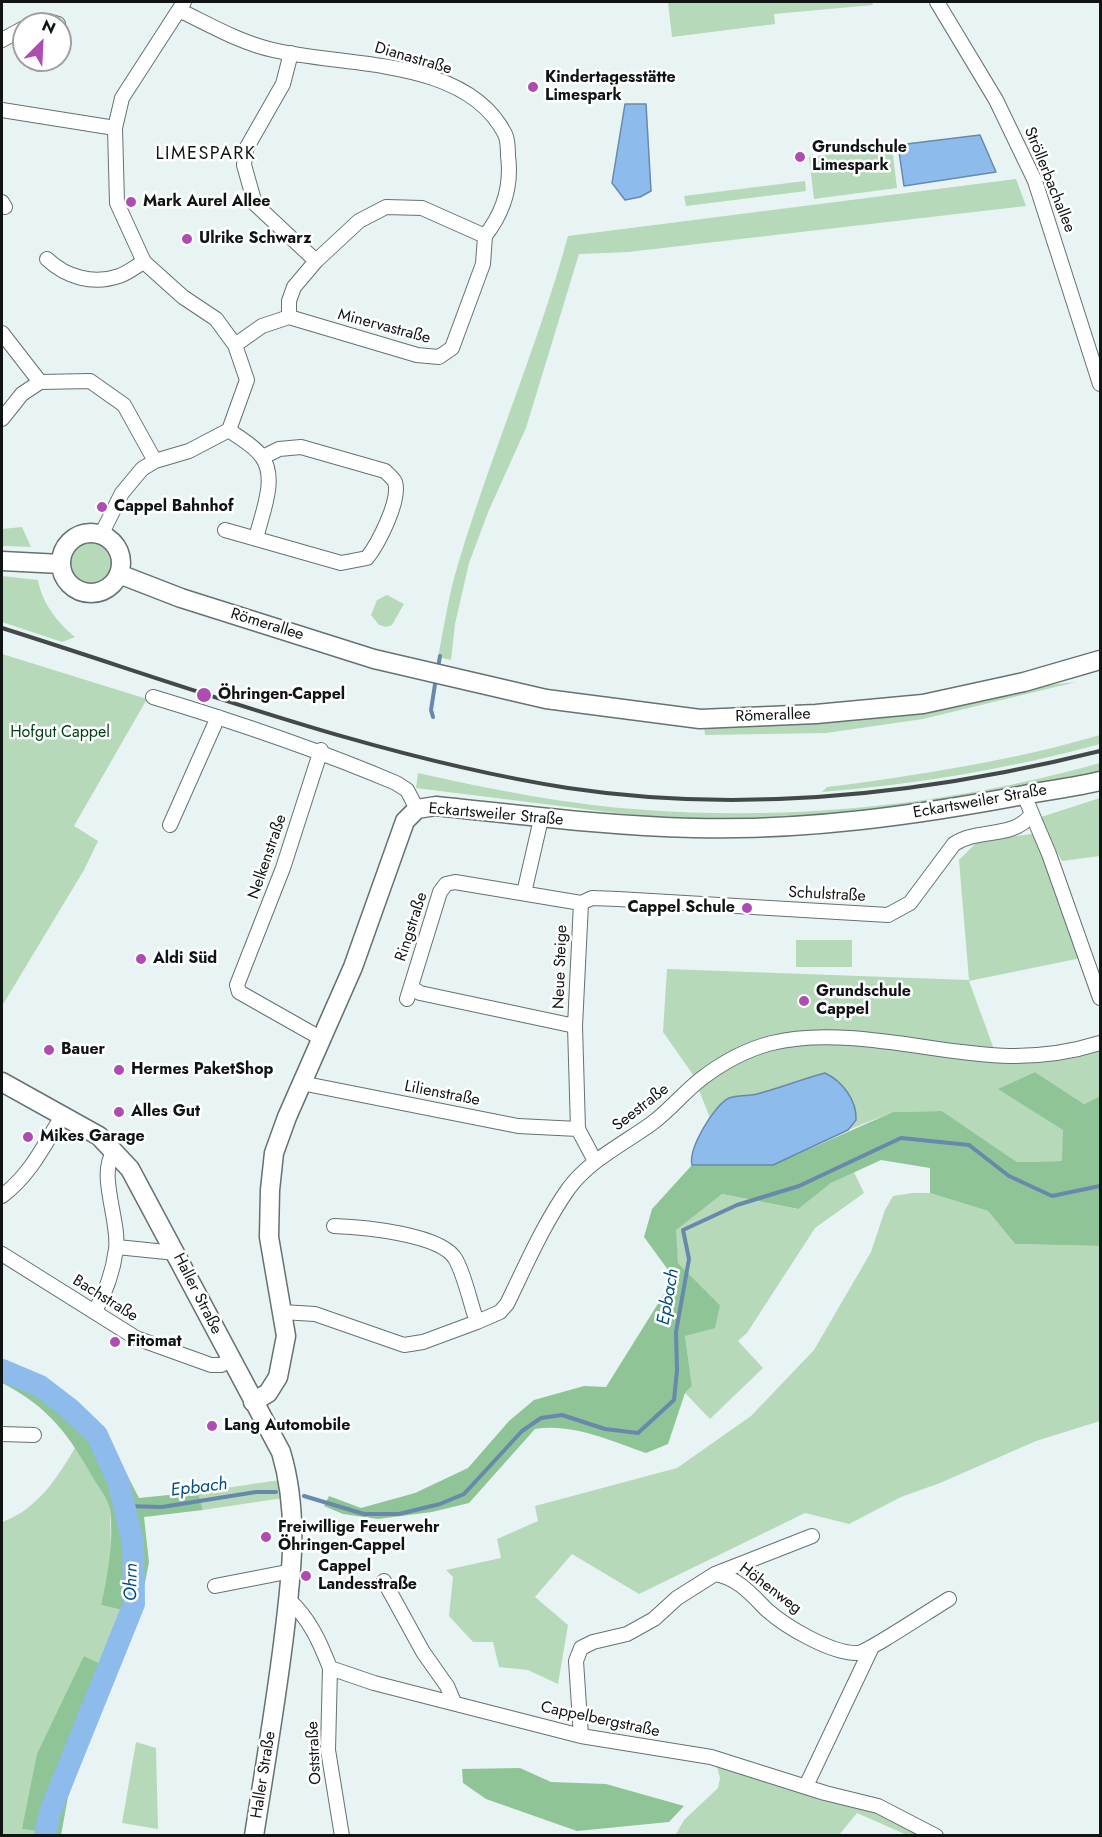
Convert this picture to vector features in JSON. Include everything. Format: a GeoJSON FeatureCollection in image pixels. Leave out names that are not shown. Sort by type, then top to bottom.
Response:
{"type":"FeatureCollection","features":[{"type":"Feature","properties":{"kind":"street","name":"Ströllerbachallee"},"geometry":{"type":"LineString","coordinates":[[937,2],[996,100],[1035,182],[1101,384]]}},
{"type":"Feature","properties":{"kind":"street","name":"Dianastraße"},"geometry":{"type":"LineString","coordinates":[[182,6],[236,36],[271,50],[372,63],[429,77],[474,96],[506,135],[511,178],[498,220],[485,237]]}},
{"type":"Feature","properties":{"kind":"street"},"geometry":{"type":"LineString","coordinates":[[101,535],[122,493],[142,469],[155,461],[189,451],[229,430],[247,380],[235,345],[216,319],[183,297],[144,262],[117,203],[115,128],[122,98],[182,6]]}},
{"type":"Feature","properties":{"kind":"street"},"geometry":{"type":"LineString","coordinates":[[291,53],[283,84],[246,149],[244,165],[255,204],[316,261]]}},
{"type":"Feature","properties":{"kind":"street"},"geometry":{"type":"LineString","coordinates":[[2,110],[115,128]]}},
{"type":"Feature","properties":{"kind":"street"},"geometry":{"type":"LineString","coordinates":[[235,345],[262,326],[290,317],[289,301],[294,287],[316,261],[359,221],[386,207],[422,208],[485,237]]}},
{"type":"Feature","properties":{"kind":"street","name":"Minervastraße"},"geometry":{"type":"LineString","coordinates":[[290,317],[417,355],[439,357],[452,348],[483,264],[485,237]]}},
{"type":"Feature","properties":{"kind":"street"},"geometry":{"type":"LineString","coordinates":[[47,259],[58,270],[79,279],[118,276],[144,262]]}},
{"type":"Feature","properties":{"kind":"street"},"geometry":{"type":"LineString","coordinates":[[2,333],[40,382]]}},
{"type":"Feature","properties":{"kind":"street"},"geometry":{"type":"LineString","coordinates":[[2,419],[21,394],[40,382],[90,381],[124,405],[155,461]]}},
{"type":"Feature","properties":{"kind":"street"},"geometry":{"type":"LineString","coordinates":[[229,430],[263,457],[268,477],[268,492],[256,539]]}},
{"type":"Feature","properties":{"kind":"street"},"geometry":{"type":"LineString","coordinates":[[225,530],[341,563],[367,558],[379,543],[396,493],[394,481],[385,471],[302,447],[279,449],[263,457]]}},
{"type":"Feature","properties":{"kind":"street"},"geometry":{"type":"LineString","coordinates":[[84,534],[101,535],[108,538],[118,550],[121,558],[119,574],[114,584],[105,590],[94,593],[83,592],[67,582],[61,564],[62,556],[70,542],[84,534]]}},
{"type":"Feature","properties":{"kind":"street"},"geometry":{"type":"LineString","coordinates":[[2,561],[61,564]]}},
{"type":"Feature","properties":{"kind":"street","name":"Römerallee"},"geometry":{"type":"LineString","coordinates":[[119,574],[181,598],[374,659],[546,699],[700,719],[816,714],[923,704],[1024,682],[1101,660]]}},
{"type":"Feature","properties":{"kind":"street"},"geometry":{"type":"LineString","coordinates":[[153,697],[321,750],[396,783],[407,790],[417,809]]}},
{"type":"Feature","properties":{"kind":"street"},"geometry":{"type":"LineString","coordinates":[[170,825],[218,717]]}},
{"type":"Feature","properties":{"kind":"street","name":"Nelkenstraße"},"geometry":{"type":"LineString","coordinates":[[321,750],[283,868],[237,985],[239,992],[322,1039]]}},
{"type":"Feature","properties":{"kind":"street","name":"Eckartsweiler Straße"},"geometry":{"type":"LineString","coordinates":[[253,1402],[268,1393],[278,1377],[286,1336],[269,1237],[274,1153],[301,1083],[353,967],[405,821],[417,809],[436,806],[542,819],[698,828],[772,826],[886,818],[1101,781]]}},
{"type":"Feature","properties":{"kind":"street"},"geometry":{"type":"LineString","coordinates":[[1024,795],[1050,854],[1101,998]]}},
{"type":"Feature","properties":{"kind":"street","name":"Schulstraße"},"geometry":{"type":"LineString","coordinates":[[581,903],[592,898],[618,899],[888,915],[910,903],[954,844],[964,837],[1013,829],[1026,822],[1031,815]]}},
{"type":"Feature","properties":{"kind":"street"},"geometry":{"type":"LineString","coordinates":[[524,893],[542,819]]}},
{"type":"Feature","properties":{"kind":"street","name":"Ringstraße"},"geometry":{"type":"LineString","coordinates":[[524,893],[455,882],[446,884],[440,892],[409,994],[420,993],[575,1026]]}},
{"type":"Feature","properties":{"kind":"street","name":"Neue Steige"},"geometry":{"type":"LineString","coordinates":[[524,893],[581,903],[575,1026],[578,1130],[595,1161]]}},
{"type":"Feature","properties":{"kind":"street","name":"Seestraße"},"geometry":{"type":"LineString","coordinates":[[282,1312],[315,1314],[404,1345],[423,1342],[500,1312],[507,1304],[556,1208],[570,1186],[595,1161],[653,1123],[701,1079],[728,1060],[788,1037],[851,1038],[997,1057],[1052,1055],[1101,1043]]}},
{"type":"Feature","properties":{"kind":"street","name":"Haller Straße"},"geometry":{"type":"LineString","coordinates":[[2,1082],[99,1136],[130,1168],[280,1452],[291,1495],[292,1571],[254,1836]]}},
{"type":"Feature","properties":{"kind":"street","name":"Lilienstraße"},"geometry":{"type":"LineString","coordinates":[[301,1083],[518,1126],[578,1130]]}},
{"type":"Feature","properties":{"kind":"street"},"geometry":{"type":"LineString","coordinates":[[2,1196],[19,1183],[34,1164],[62,1116]]}},
{"type":"Feature","properties":{"kind":"street"},"geometry":{"type":"LineString","coordinates":[[94,1311],[106,1291],[117,1247],[107,1172],[109,1157],[114,1152]]}},
{"type":"Feature","properties":{"kind":"street"},"geometry":{"type":"LineString","coordinates":[[334,1226],[394,1233],[438,1245],[449,1251],[456,1260],[477,1322]]}},
{"type":"Feature","properties":{"kind":"street"},"geometry":{"type":"LineString","coordinates":[[117,1247],[176,1253]]}},
{"type":"Feature","properties":{"kind":"street","name":"Bachstraße"},"geometry":{"type":"LineString","coordinates":[[2,1254],[136,1338],[202,1362],[220,1365],[231,1360]]}},
{"type":"Feature","properties":{"kind":"street"},"geometry":{"type":"LineString","coordinates":[[2,1434],[34,1435]]}},
{"type":"Feature","properties":{"kind":"street"},"geometry":{"type":"LineString","coordinates":[[580,1736],[576,1661],[581,1648],[593,1642],[627,1634],[654,1619],[677,1598],[715,1574],[812,1536]]}},
{"type":"Feature","properties":{"kind":"street"},"geometry":{"type":"LineString","coordinates":[[215,1586],[292,1571]]}},
{"type":"Feature","properties":{"kind":"street","name":"Höhenweg"},"geometry":{"type":"LineString","coordinates":[[715,1574],[727,1575],[772,1614],[809,1638],[858,1653],[871,1649]]}},
{"type":"Feature","properties":{"kind":"street"},"geometry":{"type":"LineString","coordinates":[[384,1581],[423,1652],[447,1686],[454,1702]]}},
{"type":"Feature","properties":{"kind":"street"},"geometry":{"type":"LineString","coordinates":[[806,1786],[871,1649],[895,1630],[949,1599]]}},
{"type":"Feature","properties":{"kind":"street"},"geometry":{"type":"LineString","coordinates":[[289,1600],[302,1612],[321,1644],[330,1668]]}},
{"type":"Feature","properties":{"kind":"street","name":"Cappelbergstraße"},"geometry":{"type":"LineString","coordinates":[[330,1668],[374,1683],[580,1736],[711,1757],[878,1806],[936,1836]]}},
{"type":"Feature","properties":{"kind":"street","name":"Oststraße"},"geometry":{"type":"LineString","coordinates":[[330,1668],[328,1750],[342,1836]]}},
{"type":"Feature","properties":{"kind":"green space"},"geometry":{"type":"Polygon","coordinates":[[[668,2],[872,2],[873,5],[774,14],[775,24],[672,37],[668,2]]]}},
{"type":"Feature","properties":{"kind":"green space"},"geometry":{"type":"Polygon","coordinates":[[[892,147],[897,188],[814,199],[809,157],[892,147]]]}},
{"type":"Feature","properties":{"kind":"green space"},"geometry":{"type":"Polygon","coordinates":[[[1016,179],[1026,206],[628,252],[579,254],[526,428],[489,510],[469,563],[455,624],[451,660],[438,657],[451,591],[466,538],[541,323],[568,236],[1016,179]]]}},
{"type":"Feature","properties":{"kind":"green space"},"geometry":{"type":"Polygon","coordinates":[[[805,181],[806,191],[686,206],[684,196],[805,181]]]}},
{"type":"Feature","properties":{"kind":"green space"},"geometry":{"type":"Polygon","coordinates":[[[22,527],[31,547],[2,546],[2,529],[22,527]]]}},
{"type":"Feature","properties":{"kind":"green space"},"geometry":{"type":"Polygon","coordinates":[[[92,542],[108,548],[114,564],[108,580],[92,586],[76,580],[70,564],[76,548],[92,542]]]}},
{"type":"Feature","properties":{"kind":"green space"},"geometry":{"type":"Polygon","coordinates":[[[2,576],[38,580],[51,612],[75,637],[62,642],[2,622],[2,576]]]}},
{"type":"Feature","properties":{"kind":"green space"},"geometry":{"type":"Polygon","coordinates":[[[387,595],[404,604],[392,625],[386,627],[379,625],[371,615],[377,600],[387,595]]]}},
{"type":"Feature","properties":{"kind":"green space","name":"Hofgut Cappel"},"geometry":{"type":"Polygon","coordinates":[[[2,654],[147,699],[74,826],[98,841],[84,870],[2,1006],[2,654]]]}},
{"type":"Feature","properties":{"kind":"green space"},"geometry":{"type":"Polygon","coordinates":[[[1076,682],[923,719],[826,733],[705,735],[704,723],[1076,682]]]}},
{"type":"Feature","properties":{"kind":"green space"},"geometry":{"type":"Polygon","coordinates":[[[1100,735],[1100,744],[997,768],[893,785],[822,792],[827,787],[1000,760],[1100,735]]]}},
{"type":"Feature","properties":{"kind":"green space"},"geometry":{"type":"Polygon","coordinates":[[[1100,763],[1100,775],[1052,786],[865,812],[755,820],[672,820],[416,788],[418,773],[560,801],[646,810],[703,813],[818,811],[932,799],[1045,777],[1100,763]]]}},
{"type":"Feature","properties":{"kind":"green space"},"geometry":{"type":"Polygon","coordinates":[[[1100,798],[1100,856],[1062,861],[1038,818],[1100,798]]]}},
{"type":"Feature","properties":{"kind":"green space"},"geometry":{"type":"Polygon","coordinates":[[[1039,833],[1086,957],[969,981],[995,1052],[788,1035],[696,1079],[663,1032],[667,969],[969,980],[959,860],[978,841],[1039,833]]]}},
{"type":"Feature","properties":{"kind":"green space"},"geometry":{"type":"Polygon","coordinates":[[[796,940],[852,940],[852,967],[796,967],[796,940]]]}},
{"type":"Feature","properties":{"kind":"green space"},"geometry":{"type":"Polygon","coordinates":[[[812,1039],[997,1062],[1100,1048],[1100,1096],[1084,1104],[1035,1072],[999,1089],[1064,1130],[1063,1161],[1017,1162],[942,1111],[893,1112],[848,1130],[856,1120],[854,1105],[843,1086],[825,1073],[756,1095],[731,1097],[710,1118],[697,1085],[759,1049],[812,1039]]]}},
{"type":"Feature","properties":{"kind":"green space"},"geometry":{"type":"Polygon","coordinates":[[[1035,1072],[1084,1104],[1100,1096],[1100,1246],[1015,1244],[988,1211],[930,1193],[930,1168],[881,1160],[831,1183],[798,1209],[722,1194],[676,1230],[678,1263],[720,1305],[715,1328],[685,1336],[692,1386],[685,1393],[668,1444],[646,1453],[578,1431],[535,1429],[469,1503],[432,1512],[378,1519],[343,1514],[324,1506],[329,1496],[361,1508],[415,1493],[468,1468],[509,1421],[534,1400],[584,1386],[606,1387],[674,1278],[644,1237],[652,1209],[692,1165],[773,1165],[893,1112],[942,1111],[1017,1162],[1062,1161],[1063,1130],[998,1089],[1035,1072]]]}},
{"type":"Feature","properties":{"kind":"green space"},"geometry":{"type":"Polygon","coordinates":[[[854,1172],[864,1193],[815,1228],[747,1333],[738,1341],[763,1368],[710,1419],[685,1393],[692,1386],[685,1336],[720,1305],[678,1263],[675,1230],[722,1194],[797,1209],[831,1183],[854,1172]]]}},
{"type":"Feature","properties":{"kind":"green space"},"geometry":{"type":"Polygon","coordinates":[[[930,1193],[988,1211],[1015,1244],[1100,1246],[1100,1421],[1036,1441],[940,1483],[901,1497],[849,1524],[805,1513],[639,1594],[572,1554],[535,1597],[568,1625],[558,1684],[528,1670],[499,1667],[493,1642],[473,1642],[449,1616],[453,1577],[446,1570],[501,1558],[497,1539],[538,1521],[535,1506],[677,1468],[751,1416],[814,1350],[871,1252],[885,1210],[893,1196],[930,1193]]]}},
{"type":"Feature","properties":{"kind":"green space"},"geometry":{"type":"Polygon","coordinates":[[[2,1359],[70,1397],[105,1432],[139,1498],[198,1492],[203,1510],[144,1517],[149,1562],[139,1614],[101,1605],[111,1545],[109,1506],[67,1436],[33,1402],[2,1383],[2,1359]]]}},
{"type":"Feature","properties":{"kind":"green space"},"geometry":{"type":"Polygon","coordinates":[[[76,1446],[110,1506],[111,1558],[101,1605],[139,1614],[116,1671],[84,1656],[22,1829],[61,1835],[2,1835],[2,1522],[14,1517],[36,1501],[54,1481],[76,1446]]]}},
{"type":"Feature","properties":{"kind":"green space"},"geometry":{"type":"Polygon","coordinates":[[[280,1480],[283,1498],[203,1510],[198,1492],[280,1480]]]}},
{"type":"Feature","properties":{"kind":"green space"},"geometry":{"type":"Polygon","coordinates":[[[84,1656],[116,1671],[68,1797],[61,1835],[22,1829],[37,1754],[84,1656]]]}},
{"type":"Feature","properties":{"kind":"green space"},"geometry":{"type":"Polygon","coordinates":[[[136,1742],[156,1748],[158,1829],[122,1823],[136,1742]]]}},
{"type":"Feature","properties":{"kind":"green space"},"geometry":{"type":"Polygon","coordinates":[[[716,1763],[877,1810],[927,1835],[907,1835],[857,1813],[839,1835],[675,1836],[684,1820],[718,1788],[720,1778],[716,1763]]]}},
{"type":"Feature","properties":{"kind":"green space"},"geometry":{"type":"Polygon","coordinates":[[[520,1768],[551,1782],[606,1784],[684,1806],[669,1822],[577,1831],[486,1799],[463,1783],[462,1769],[520,1768]]]}},
{"type":"Feature","properties":{"kind":"water"},"geometry":{"type":"Polygon","coordinates":[[[625,104],[646,104],[651,191],[640,197],[625,200],[612,183],[625,104]]]}},
{"type":"Feature","properties":{"kind":"water"},"geometry":{"type":"Polygon","coordinates":[[[980,135],[996,172],[904,186],[898,145],[980,135]]]}},
{"type":"Feature","properties":{"kind":"water"},"geometry":{"type":"Polygon","coordinates":[[[825,1073],[843,1086],[854,1105],[856,1120],[848,1130],[773,1165],[692,1165],[694,1149],[703,1128],[723,1102],[736,1096],[757,1094],[825,1073]]]}},
{"type":"Feature","properties":{"kind":"waterway"},"geometry":{"type":"LineString","coordinates":[[438,668],[440,656]]}},
{"type":"Feature","properties":{"kind":"waterway"},"geometry":{"type":"LineString","coordinates":[[433,717],[431,710],[436,678]]}},
{"type":"Feature","properties":{"kind":"waterway","name":"Epbach"},"geometry":{"type":"LineString","coordinates":[[304,1496],[364,1514],[399,1514],[440,1504],[464,1494],[522,1431],[541,1418],[562,1415],[605,1429],[638,1433],[674,1400],[677,1370],[676,1332],[689,1259],[683,1230],[737,1205],[799,1186],[901,1138],[969,1145],[1009,1176],[1052,1196],[1100,1186]]}},
{"type":"Feature","properties":{"kind":"waterway","name":"Ohrn"},"geometry":{"type":"LineString","coordinates":[[2,1370],[40,1386],[70,1409],[97,1435],[118,1481],[133,1542],[134,1604],[50,1812],[45,1836]]}},
{"type":"Feature","properties":{"kind":"waterway","name":"Epbach"},"geometry":{"type":"LineString","coordinates":[[125,1506],[162,1507],[256,1492],[276,1492]]}},
{"type":"Feature","properties":{"kind":"railway"},"geometry":{"type":"LineString","coordinates":[[2,628],[282,719],[425,759],[568,788],[635,796],[702,800],[836,796],[969,779],[1100,751]]}},
{"type":"Feature","properties":{"kind":"place","name":"Kindertagesstätte Limespark"},"geometry":{"type":"Point","coordinates":[533,87]}},
{"type":"Feature","properties":{"kind":"place","name":"Grundschule Limespark"},"geometry":{"type":"Point","coordinates":[800,157]}},
{"type":"Feature","properties":{"kind":"place","name":"Mark Aurel Allee"},"geometry":{"type":"Point","coordinates":[131,202]}},
{"type":"Feature","properties":{"kind":"place","name":"Ulrike Schwarz"},"geometry":{"type":"Point","coordinates":[187,239]}},
{"type":"Feature","properties":{"kind":"place","name":"Cappel Bahnhof"},"geometry":{"type":"Point","coordinates":[102,507]}},
{"type":"Feature","properties":{"kind":"place","name":"Öhringen-Cappel"},"geometry":{"type":"Point","coordinates":[204,695]}},
{"type":"Feature","properties":{"kind":"place","name":"Cappel Schule"},"geometry":{"type":"Point","coordinates":[747,908]}},
{"type":"Feature","properties":{"kind":"place","name":"Aldi Süd"},"geometry":{"type":"Point","coordinates":[141,959]}},
{"type":"Feature","properties":{"kind":"place","name":"Grundschule Cappel"},"geometry":{"type":"Point","coordinates":[804,1001]}},
{"type":"Feature","properties":{"kind":"place","name":"Bauer"},"geometry":{"type":"Point","coordinates":[49,1050]}},
{"type":"Feature","properties":{"kind":"place","name":"Hermes PaketShop"},"geometry":{"type":"Point","coordinates":[119,1070]}},
{"type":"Feature","properties":{"kind":"place","name":"Alles Gut"},"geometry":{"type":"Point","coordinates":[119,1112]}},
{"type":"Feature","properties":{"kind":"place","name":"Mikes Garage"},"geometry":{"type":"Point","coordinates":[28,1137]}},
{"type":"Feature","properties":{"kind":"place","name":"Fitomat"},"geometry":{"type":"Point","coordinates":[115,1342]}},
{"type":"Feature","properties":{"kind":"place","name":"Lang Automobile"},"geometry":{"type":"Point","coordinates":[212,1426]}},
{"type":"Feature","properties":{"kind":"place","name":"Freiwillige Feuerwehr Öhringen-Cappel"},"geometry":{"type":"Point","coordinates":[266,1537]}},
{"type":"Feature","properties":{"kind":"place","name":"Cappel Landesstraße"},"geometry":{"type":"Point","coordinates":[306,1576]}},
{"type":"Feature","properties":{"kind":"district","name":"LIMESPARK"},"geometry":{"type":"Point","coordinates":[206,155]}}]}
